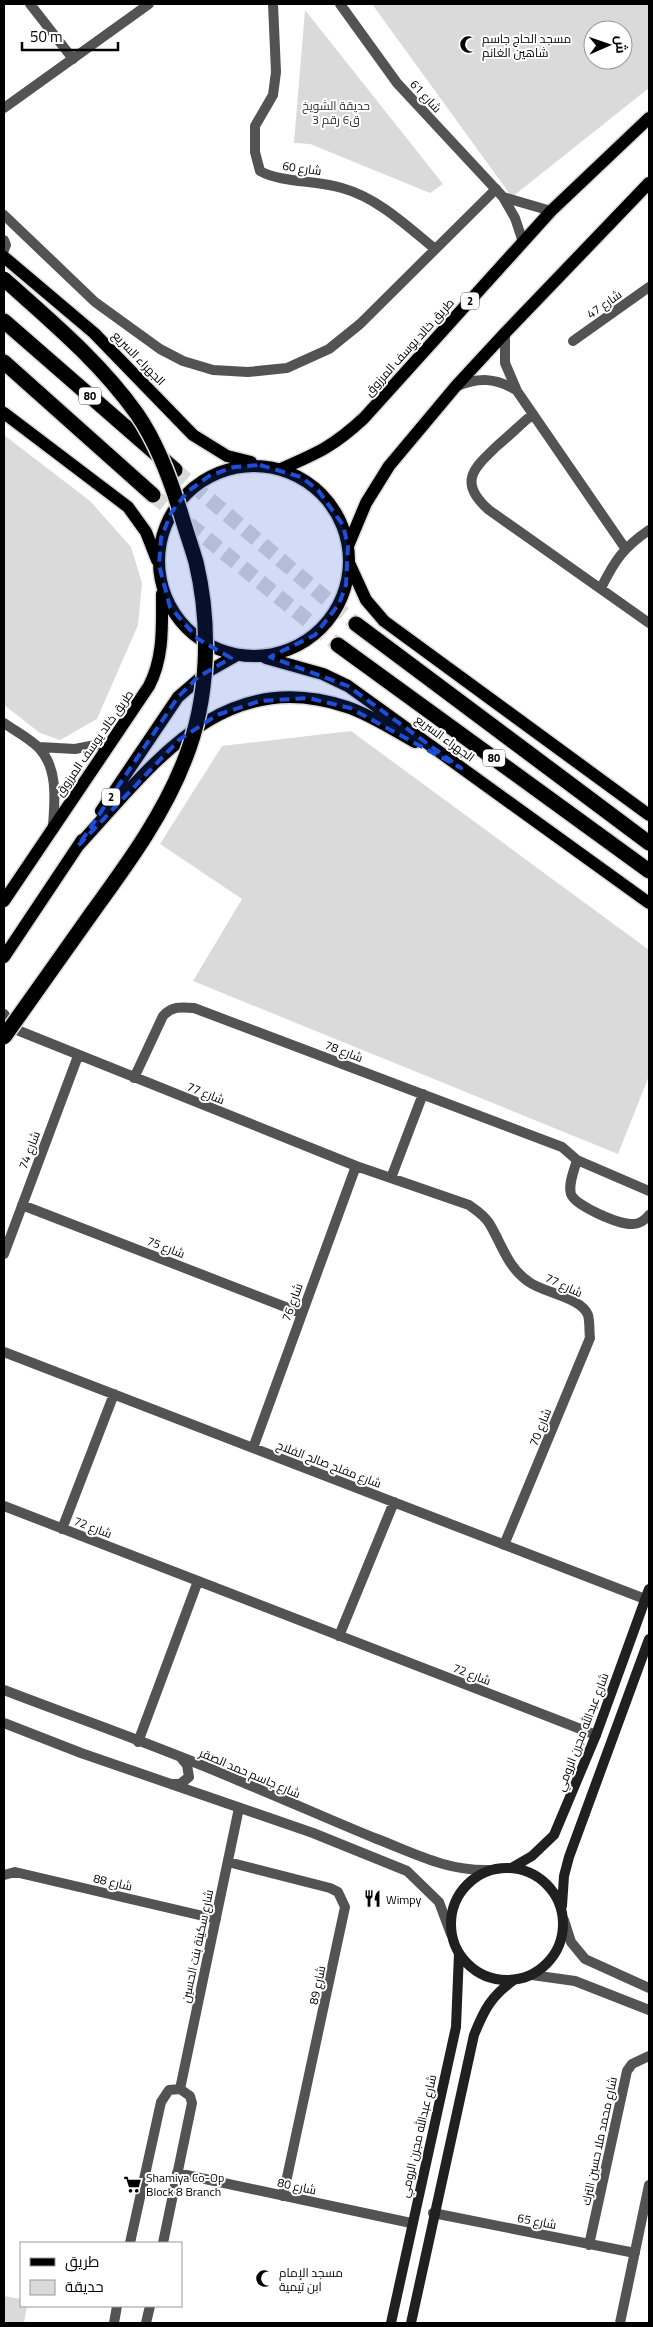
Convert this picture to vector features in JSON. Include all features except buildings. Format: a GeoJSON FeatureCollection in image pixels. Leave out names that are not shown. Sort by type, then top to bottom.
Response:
{"type":"FeatureCollection","features":[{"type":"Feature","properties":{"kind":"highway"},"geometry":{"type":"LineString","coordinates":[[4,279],[106,373],[136,413],[151,437],[175,496],[196,562],[204,609],[205,661],[200,703],[186,758],[160,813],[126,865],[7,1030]]}},
{"type":"Feature","properties":{"kind":"highway","name":"80"},"geometry":{"type":"LineString","coordinates":[[4,321],[176,470]]}},
{"type":"Feature","properties":{"kind":"highway","name":"80"},"geometry":{"type":"LineString","coordinates":[[4,362],[153,495]]}},
{"type":"Feature","properties":{"kind":"highway","name":"80"},"geometry":{"type":"LineString","coordinates":[[356,624],[649,843]]}},
{"type":"Feature","properties":{"kind":"highway","name":"الجهراء السريع"},"geometry":{"type":"LineString","coordinates":[[338,645],[649,871]]}},
{"type":"Feature","properties":{"kind":"main road","name":"طريق خالد يوسف المرزوق"},"geometry":{"type":"LineString","coordinates":[[281,469],[319,453],[341,440],[552,211],[649,118]]}},
{"type":"Feature","properties":{"kind":"main road"},"geometry":{"type":"LineString","coordinates":[[348,546],[366,503],[389,466],[456,386],[504,333],[649,183]]}},
{"type":"Feature","properties":{"kind":"main road","name":"الجهراء السريع"},"geometry":{"type":"LineString","coordinates":[[4,256],[94,333],[193,435],[227,456],[260,465]]}},
{"type":"Feature","properties":{"kind":"main road"},"geometry":{"type":"LineString","coordinates":[[4,413],[128,507],[146,532],[158,565],[162,587],[170,607],[187,629],[198,639],[216,649],[237,655],[259,657],[279,654],[298,646],[314,635],[328,621],[340,604],[346,585],[349,565],[348,546],[343,525],[332,506],[318,490],[301,477],[281,469],[260,465],[234,467],[208,476],[187,492],[171,513],[161,538],[158,565]]}},
{"type":"Feature","properties":{"kind":"main road"},"geometry":{"type":"LineString","coordinates":[[349,565],[366,600],[384,622],[649,815]]}},
{"type":"Feature","properties":{"kind":"main road","name":"طريق خالد يوسف المرزوق"},"geometry":{"type":"LineString","coordinates":[[4,901],[54,825],[144,696],[156,671],[161,641],[162,587]]}},
{"type":"Feature","properties":{"kind":"main road","name":"2"},"geometry":{"type":"LineString","coordinates":[[5,957],[178,697],[207,672],[237,655]]}},
{"type":"Feature","properties":{"kind":"main road","name":"الجهراء السريع"},"geometry":{"type":"LineString","coordinates":[[259,657],[322,674],[348,686],[649,903]]}},
{"type":"Feature","properties":{"kind":"main road"},"geometry":{"type":"LineString","coordinates":[[78,846],[151,766],[184,736],[218,715],[260,700],[308,698],[350,708],[461,768]]}},
{"type":"Feature","properties":{"kind":"main road","name":"شارع عبدالله مجرن الرومي"},"geometry":{"type":"LineString","coordinates":[[513,1867],[532,1856],[554,1835],[596,1735],[649,1589]]}},
{"type":"Feature","properties":{"kind":"main road"},"geometry":{"type":"LineString","coordinates":[[562,1909],[564,1876],[569,1857],[649,1639]]}},
{"type":"Feature","properties":{"kind":"main road"},"geometry":{"type":"LineString","coordinates":[[513,1867],[530,1871],[544,1880],[555,1893],[562,1909],[564,1920],[562,1937],[556,1952],[546,1966],[532,1975],[514,1980],[498,1980],[482,1975],[469,1966],[459,1953],[451,1934],[451,1918],[459,1895],[475,1877],[489,1870],[513,1867]]}},
{"type":"Feature","properties":{"kind":"main road","name":"شارع عبدالله مجرن الرومي"},"geometry":{"type":"LineString","coordinates":[[391,2323],[411,2223],[456,2027],[459,1953]]}},
{"type":"Feature","properties":{"kind":"main road"},"geometry":{"type":"LineString","coordinates":[[411,2323],[474,2036],[485,2008],[499,1991],[514,1980]]}},
{"type":"Feature","properties":{"kind":"street"},"geometry":{"type":"LineString","coordinates":[[30,4],[73,59]]}},
{"type":"Feature","properties":{"kind":"street"},"geometry":{"type":"LineString","coordinates":[[4,108],[149,4]]}},
{"type":"Feature","properties":{"kind":"street","name":"شارع 60"},"geometry":{"type":"LineString","coordinates":[[273,4],[276,72],[274,95],[255,126],[255,152],[260,171],[270,177],[305,180],[343,188],[362,196],[387,210],[435,249]]}},
{"type":"Feature","properties":{"kind":"street","name":"شارع 61"},"geometry":{"type":"LineString","coordinates":[[340,4],[397,83],[499,193],[515,218],[523,242]]}},
{"type":"Feature","properties":{"kind":"street"},"geometry":{"type":"LineString","coordinates":[[435,249],[499,193],[552,211]]}},
{"type":"Feature","properties":{"kind":"street","name":"الجهراء السريع"},"geometry":{"type":"LineString","coordinates":[[4,215],[95,302],[160,348],[182,361],[213,370],[248,372],[287,368],[329,349],[360,324],[435,249]]}},
{"type":"Feature","properties":{"kind":"street"},"geometry":{"type":"LineString","coordinates":[[4,240],[6,245],[4,250]]}},
{"type":"Feature","properties":{"kind":"street","name":"شارع 47"},"geometry":{"type":"LineString","coordinates":[[573,341],[649,287]]}},
{"type":"Feature","properties":{"kind":"street"},"geometry":{"type":"LineString","coordinates":[[504,333],[505,363],[517,391],[625,548]]}},
{"type":"Feature","properties":{"kind":"street"},"geometry":{"type":"LineString","coordinates":[[456,386],[471,380],[487,379],[503,382],[517,391]]}},
{"type":"Feature","properties":{"kind":"street"},"geometry":{"type":"LineString","coordinates":[[532,414],[476,466],[473,474],[474,492],[481,503],[489,510],[649,623]]}},
{"type":"Feature","properties":{"kind":"street"},"geometry":{"type":"LineString","coordinates":[[601,588],[611,567],[625,548],[649,530]]}},
{"type":"Feature","properties":{"kind":"street"},"geometry":{"type":"LineString","coordinates":[[4,723],[39,748],[52,774],[55,798],[54,825]]}},
{"type":"Feature","properties":{"kind":"street"},"geometry":{"type":"LineString","coordinates":[[39,748],[75,749],[111,742]]}},
{"type":"Feature","properties":{"kind":"street","name":"شارع 78"},"geometry":{"type":"LineString","coordinates":[[134,1078],[163,1016],[169,1010],[184,1007],[194,1008],[562,1147],[577,1160],[649,1191]]}},
{"type":"Feature","properties":{"kind":"street"},"geometry":{"type":"LineString","coordinates":[[4,1014],[7,1030]]}},
{"type":"Feature","properties":{"kind":"street","name":"شارع 77"},"geometry":{"type":"LineString","coordinates":[[7,1030],[78,1056],[356,1166],[469,1205],[482,1214],[489,1222],[509,1263],[518,1273],[530,1283],[580,1305],[588,1316]]}},
{"type":"Feature","properties":{"kind":"street","name":"شارع 74"},"geometry":{"type":"LineString","coordinates":[[4,1254],[78,1056]]}},
{"type":"Feature","properties":{"kind":"street"},"geometry":{"type":"LineString","coordinates":[[391,1178],[422,1094]]}},
{"type":"Feature","properties":{"kind":"street"},"geometry":{"type":"LineString","coordinates":[[577,1160],[570,1190],[577,1204],[624,1223],[643,1222],[649,1215]]}},
{"type":"Feature","properties":{"kind":"street","name":"شارع 76"},"geometry":{"type":"LineString","coordinates":[[253,1448],[356,1166]]}},
{"type":"Feature","properties":{"kind":"street","name":"شارع 75"},"geometry":{"type":"LineString","coordinates":[[22,1205],[301,1313]]}},
{"type":"Feature","properties":{"kind":"street","name":"شارع 70"},"geometry":{"type":"LineString","coordinates":[[504,1545],[590,1338],[588,1316]]}},
{"type":"Feature","properties":{"kind":"street","name":"شارع مفلح صالح الفلاح"},"geometry":{"type":"LineString","coordinates":[[4,1352],[645,1600]]}},
{"type":"Feature","properties":{"kind":"street","name":"شارع 72"},"geometry":{"type":"LineString","coordinates":[[62,1529],[114,1394]]}},
{"type":"Feature","properties":{"kind":"street"},"geometry":{"type":"LineString","coordinates":[[339,1636],[394,1502]]}},
{"type":"Feature","properties":{"kind":"street","name":"شارع 72"},"geometry":{"type":"LineString","coordinates":[[4,1506],[596,1735]]}},
{"type":"Feature","properties":{"kind":"street"},"geometry":{"type":"LineString","coordinates":[[138,1742],[198,1581]]}},
{"type":"Feature","properties":{"kind":"street","name":"شارع جاسم حمد الصقر"},"geometry":{"type":"LineString","coordinates":[[4,1690],[180,1758],[433,1861],[467,1870],[489,1870]]}},
{"type":"Feature","properties":{"kind":"street"},"geometry":{"type":"LineString","coordinates":[[4,1723],[313,1833],[407,1871],[439,1902],[451,1934]]}},
{"type":"Feature","properties":{"kind":"street"},"geometry":{"type":"LineString","coordinates":[[171,1784],[180,1784],[189,1777],[187,1765],[180,1758]]}},
{"type":"Feature","properties":{"kind":"street","name":"شارع سكينة بنت الحسين"},"geometry":{"type":"LineString","coordinates":[[180,2089],[240,1808]]}},
{"type":"Feature","properties":{"kind":"street","name":"شارع 89"},"geometry":{"type":"LineString","coordinates":[[228,1862],[330,1888],[338,1892],[345,1908],[283,2196]]}},
{"type":"Feature","properties":{"kind":"street","name":"شارع 88"},"geometry":{"type":"LineString","coordinates":[[4,1875],[15,1872],[216,1919]]}},
{"type":"Feature","properties":{"kind":"street"},"geometry":{"type":"LineString","coordinates":[[564,1920],[571,1942],[585,1959],[649,1988]]}},
{"type":"Feature","properties":{"kind":"street"},"geometry":{"type":"LineString","coordinates":[[532,1975],[575,1981],[649,2010]]}},
{"type":"Feature","properties":{"kind":"street","name":"شارع محمد ملا حسين الترك"},"geometry":{"type":"LineString","coordinates":[[589,2245],[627,2071],[638,2060],[649,2056]]}},
{"type":"Feature","properties":{"kind":"street"},"geometry":{"type":"LineString","coordinates":[[130,2242],[161,2102],[169,2090],[180,2089],[190,2096],[192,2103],[163,2242]]}},
{"type":"Feature","properties":{"kind":"street","name":"شارع 80"},"geometry":{"type":"LineString","coordinates":[[177,2173],[411,2223]]}},
{"type":"Feature","properties":{"kind":"street"},"geometry":{"type":"LineString","coordinates":[[620,2323],[649,2185]]}},
{"type":"Feature","properties":{"kind":"street","name":"شارع 65"},"geometry":{"type":"LineString","coordinates":[[434,2213],[635,2253]]}},
{"type":"Feature","properties":{"kind":"street"},"geometry":{"type":"LineString","coordinates":[[114,2323],[117,2307]]}},
{"type":"Feature","properties":{"kind":"street"},"geometry":{"type":"LineString","coordinates":[[146,2323],[150,2307]]}},
{"type":"Feature","properties":{"kind":"highlighted area"},"geometry":{"type":"Polygon","coordinates":[[[260,465],[301,477],[318,490],[343,525],[348,546],[346,585],[339,604],[315,635],[270,657],[348,686],[461,768],[350,708],[308,698],[260,701],[217,715],[179,740],[78,846],[178,697],[198,677],[231,658],[198,639],[170,607],[159,565],[161,538],[171,513],[187,492],[209,476],[234,467],[260,465]]]}},
{"type":"Feature","properties":{"kind":"green space"},"geometry":{"type":"Polygon","coordinates":[[[372,4],[649,4],[649,88],[512,197],[372,4]]]}},
{"type":"Feature","properties":{"kind":"green space","name":"حديقة الشويخ ق6 رقم 3"},"geometry":{"type":"Polygon","coordinates":[[[305,10],[443,184],[430,193],[310,144],[294,143],[305,10]]]}},
{"type":"Feature","properties":{"kind":"green space"},"geometry":{"type":"Polygon","coordinates":[[[4,435],[90,501],[131,547],[142,583],[138,625],[97,719],[60,740],[40,733],[4,705],[4,435]]]}},
{"type":"Feature","properties":{"kind":"green space"},"geometry":{"type":"Polygon","coordinates":[[[351,731],[649,950],[649,1076],[618,1154],[193,981],[242,899],[160,844],[222,746],[351,731]]]}},
{"type":"Feature","properties":{"kind":"green space"},"geometry":{"type":"Polygon","coordinates":[[[4,2296],[20,2299],[20,2307],[27,2307],[24,2323],[4,2323],[4,2296]]]}},
{"type":"Feature","properties":{"kind":"tunnel"},"geometry":{"type":"LineString","coordinates":[[175,470],[356,624]]}},
{"type":"Feature","properties":{"kind":"tunnel"},"geometry":{"type":"LineString","coordinates":[[153,495],[338,645]]}},
{"type":"Feature","properties":{"kind":"place","name":"مسجد الحاج جاسم شاهين الغانم"},"geometry":{"type":"Point","coordinates":[468,45]}},
{"type":"Feature","properties":{"kind":"place","name":"Wimpy"},"geometry":{"type":"Point","coordinates":[372,1899]}},
{"type":"Feature","properties":{"kind":"place","name":"Shamiya Co-Op Block 8 Branch"},"geometry":{"type":"Point","coordinates":[132,2184]}},
{"type":"Feature","properties":{"kind":"place","name":"مسجد الإمام ابن تيمية"},"geometry":{"type":"Point","coordinates":[265,2279]}}]}
